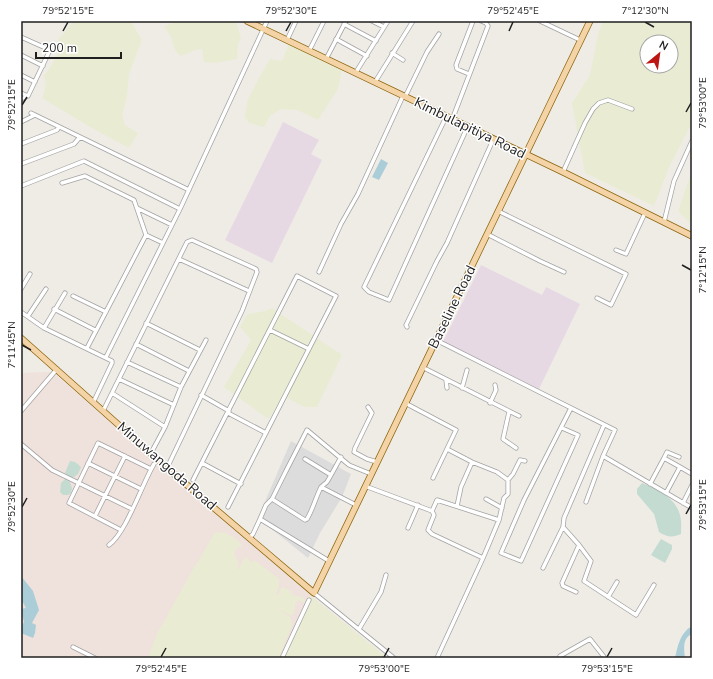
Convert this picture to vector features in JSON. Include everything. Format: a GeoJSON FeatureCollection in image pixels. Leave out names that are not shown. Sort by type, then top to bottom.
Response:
{"type":"FeatureCollection","features":[{"type":"Feature","properties":{"kind":"main road","name":"Kimbulapitiya Road"},"geometry":{"type":"LineString","coordinates":[[247,21],[356,72],[404,97],[692,236]]}},
{"type":"Feature","properties":{"kind":"main road","name":"Baseline Road"},"geometry":{"type":"LineString","coordinates":[[314,592],[589,21]]}},
{"type":"Feature","properties":{"kind":"main road","name":"Minuwangoda Road"},"geometry":{"type":"LineString","coordinates":[[21,338],[167,468],[314,592]]}},
{"type":"Feature","properties":{"kind":"street"},"geometry":{"type":"LineString","coordinates":[[106,357],[180,209],[267,21]]}},
{"type":"Feature","properties":{"kind":"street"},"geometry":{"type":"LineString","coordinates":[[287,40],[296,21]]}},
{"type":"Feature","properties":{"kind":"street"},"geometry":{"type":"LineString","coordinates":[[309,51],[324,21]]}},
{"type":"Feature","properties":{"kind":"street"},"geometry":{"type":"LineString","coordinates":[[372,21],[384,27]]}},
{"type":"Feature","properties":{"kind":"street"},"geometry":{"type":"LineString","coordinates":[[356,72],[388,21]]}},
{"type":"Feature","properties":{"kind":"street"},"geometry":{"type":"LineString","coordinates":[[375,82],[413,21]]}},
{"type":"Feature","properties":{"kind":"street"},"geometry":{"type":"LineString","coordinates":[[470,74],[457,68],[456,65],[473,21]]}},
{"type":"Feature","properties":{"kind":"street"},"geometry":{"type":"LineString","coordinates":[[452,120],[488,26],[486,23],[481,21]]}},
{"type":"Feature","properties":{"kind":"street"},"geometry":{"type":"LineString","coordinates":[[540,21],[580,40]]}},
{"type":"Feature","properties":{"kind":"street"},"geometry":{"type":"LineString","coordinates":[[326,59],[345,23],[376,41]]}},
{"type":"Feature","properties":{"kind":"street"},"geometry":{"type":"LineString","coordinates":[[319,272],[404,97],[427,52],[439,34]]}},
{"type":"Feature","properties":{"kind":"street"},"geometry":{"type":"LineString","coordinates":[[21,36],[50,50],[28,96],[21,99]]}},
{"type":"Feature","properties":{"kind":"street"},"geometry":{"type":"LineString","coordinates":[[336,39],[367,56]]}},
{"type":"Feature","properties":{"kind":"street"},"geometry":{"type":"LineString","coordinates":[[392,53],[403,60]]}},
{"type":"Feature","properties":{"kind":"street"},"geometry":{"type":"LineString","coordinates":[[21,55],[43,66]]}},
{"type":"Feature","properties":{"kind":"street"},"geometry":{"type":"LineString","coordinates":[[21,75],[35,82]]}},
{"type":"Feature","properties":{"kind":"street"},"geometry":{"type":"LineString","coordinates":[[21,93],[28,96]]}},
{"type":"Feature","properties":{"kind":"street"},"geometry":{"type":"LineString","coordinates":[[562,172],[585,123],[593,109],[599,103],[608,100],[632,110]]}},
{"type":"Feature","properties":{"kind":"street"},"geometry":{"type":"LineString","coordinates":[[31,113],[189,190]]}},
{"type":"Feature","properties":{"kind":"street"},"geometry":{"type":"LineString","coordinates":[[21,122],[35,115]]}},
{"type":"Feature","properties":{"kind":"street"},"geometry":{"type":"LineString","coordinates":[[446,117],[364,287],[369,292],[389,300],[468,128]]}},
{"type":"Feature","properties":{"kind":"street"},"geometry":{"type":"LineString","coordinates":[[21,144],[57,130],[59,127]]}},
{"type":"Feature","properties":{"kind":"street"},"geometry":{"type":"LineString","coordinates":[[21,164],[74,144],[80,137]]}},
{"type":"Feature","properties":{"kind":"street"},"geometry":{"type":"LineString","coordinates":[[407,327],[407,323],[437,261],[447,244],[493,140]]}},
{"type":"Feature","properties":{"kind":"street"},"geometry":{"type":"LineString","coordinates":[[664,222],[674,181],[692,141]]}},
{"type":"Feature","properties":{"kind":"street"},"geometry":{"type":"LineString","coordinates":[[21,186],[84,161],[180,209]]}},
{"type":"Feature","properties":{"kind":"street"},"geometry":{"type":"LineString","coordinates":[[62,183],[86,176],[134,200],[146,235],[95,330],[87,348]]}},
{"type":"Feature","properties":{"kind":"street"},"geometry":{"type":"LineString","coordinates":[[137,208],[172,225]]}},
{"type":"Feature","properties":{"kind":"street"},"geometry":{"type":"LineString","coordinates":[[498,211],[626,274],[611,305],[597,298]]}},
{"type":"Feature","properties":{"kind":"street"},"geometry":{"type":"LineString","coordinates":[[616,250],[626,254],[645,213]]}},
{"type":"Feature","properties":{"kind":"street"},"geometry":{"type":"LineString","coordinates":[[487,234],[564,272]]}},
{"type":"Feature","properties":{"kind":"street"},"geometry":{"type":"LineString","coordinates":[[146,235],[163,243]]}},
{"type":"Feature","properties":{"kind":"street"},"geometry":{"type":"LineString","coordinates":[[103,411],[187,242],[192,240],[256,269],[257,272],[242,311],[167,468]]}},
{"type":"Feature","properties":{"kind":"street"},"geometry":{"type":"LineString","coordinates":[[179,259],[249,291]]}},
{"type":"Feature","properties":{"kind":"street"},"geometry":{"type":"LineString","coordinates":[[21,289],[30,274]]}},
{"type":"Feature","properties":{"kind":"street"},"geometry":{"type":"LineString","coordinates":[[193,480],[297,276],[336,296],[228,507]]}},
{"type":"Feature","properties":{"kind":"street"},"geometry":{"type":"LineString","coordinates":[[28,316],[46,289]]}},
{"type":"Feature","properties":{"kind":"street"},"geometry":{"type":"LineString","coordinates":[[44,328],[65,293]]}},
{"type":"Feature","properties":{"kind":"street"},"geometry":{"type":"LineString","coordinates":[[73,296],[106,312]]}},
{"type":"Feature","properties":{"kind":"street"},"geometry":{"type":"LineString","coordinates":[[54,310],[95,330]]}},
{"type":"Feature","properties":{"kind":"street"},"geometry":{"type":"LineString","coordinates":[[21,312],[44,328],[110,359],[112,363],[93,403]]}},
{"type":"Feature","properties":{"kind":"street"},"geometry":{"type":"LineString","coordinates":[[146,323],[200,350]]}},
{"type":"Feature","properties":{"kind":"street"},"geometry":{"type":"LineString","coordinates":[[270,330],[309,349]]}},
{"type":"Feature","properties":{"kind":"street"},"geometry":{"type":"LineString","coordinates":[[150,453],[165,428],[181,387],[206,340]]}},
{"type":"Feature","properties":{"kind":"street"},"geometry":{"type":"LineString","coordinates":[[436,340],[615,430],[603,456],[586,502]]}},
{"type":"Feature","properties":{"kind":"street"},"geometry":{"type":"LineString","coordinates":[[136,344],[190,371]]}},
{"type":"Feature","properties":{"kind":"street"},"geometry":{"type":"LineString","coordinates":[[127,362],[181,387]]}},
{"type":"Feature","properties":{"kind":"street"},"geometry":{"type":"LineString","coordinates":[[422,368],[490,403],[519,416]]}},
{"type":"Feature","properties":{"kind":"street"},"geometry":{"type":"LineString","coordinates":[[21,411],[57,369]]}},
{"type":"Feature","properties":{"kind":"street"},"geometry":{"type":"LineString","coordinates":[[462,388],[467,370]]}},
{"type":"Feature","properties":{"kind":"street"},"geometry":{"type":"LineString","coordinates":[[119,379],[174,405]]}},
{"type":"Feature","properties":{"kind":"street"},"geometry":{"type":"LineString","coordinates":[[446,380],[447,388]]}},
{"type":"Feature","properties":{"kind":"street"},"geometry":{"type":"LineString","coordinates":[[490,403],[496,390],[496,385]]}},
{"type":"Feature","properties":{"kind":"street"},"geometry":{"type":"LineString","coordinates":[[112,393],[165,428]]}},
{"type":"Feature","properties":{"kind":"street"},"geometry":{"type":"LineString","coordinates":[[201,396],[266,433]]}},
{"type":"Feature","properties":{"kind":"street"},"geometry":{"type":"LineString","coordinates":[[405,404],[456,430],[433,478]]}},
{"type":"Feature","properties":{"kind":"street"},"geometry":{"type":"LineString","coordinates":[[368,407],[372,413],[354,452],[367,459],[377,462]]}},
{"type":"Feature","properties":{"kind":"street"},"geometry":{"type":"LineString","coordinates":[[562,428],[578,435],[521,561],[501,553],[524,500],[571,408]]}},
{"type":"Feature","properties":{"kind":"street"},"geometry":{"type":"LineString","coordinates":[[509,412],[503,439],[516,448]]}},
{"type":"Feature","properties":{"kind":"street"},"geometry":{"type":"LineString","coordinates":[[543,568],[563,527],[564,518],[604,425]]}},
{"type":"Feature","properties":{"kind":"street"},"geometry":{"type":"LineString","coordinates":[[281,481],[307,430],[349,465],[371,474]]}},
{"type":"Feature","properties":{"kind":"street"},"geometry":{"type":"LineString","coordinates":[[121,530],[70,503],[78,483],[98,443],[151,469]]}},
{"type":"Feature","properties":{"kind":"street"},"geometry":{"type":"LineString","coordinates":[[21,444],[52,470],[104,497],[132,509]]}},
{"type":"Feature","properties":{"kind":"street"},"geometry":{"type":"LineString","coordinates":[[447,449],[472,462],[497,472],[508,480]]}},
{"type":"Feature","properties":{"kind":"street"},"geometry":{"type":"LineString","coordinates":[[650,484],[667,452],[679,457]]}},
{"type":"Feature","properties":{"kind":"street"},"geometry":{"type":"LineString","coordinates":[[95,516],[125,456]]}},
{"type":"Feature","properties":{"kind":"street"},"geometry":{"type":"LineString","coordinates":[[603,456],[692,508]]}},
{"type":"Feature","properties":{"kind":"street"},"geometry":{"type":"LineString","coordinates":[[272,499],[305,520],[307,519],[314,500],[321,487],[327,482],[341,458]]}},
{"type":"Feature","properties":{"kind":"street"},"geometry":{"type":"LineString","coordinates":[[664,458],[692,474]]}},
{"type":"Feature","properties":{"kind":"street"},"geometry":{"type":"LineString","coordinates":[[306,459],[331,475]]}},
{"type":"Feature","properties":{"kind":"street"},"geometry":{"type":"LineString","coordinates":[[437,658],[499,520],[504,498],[508,494],[508,480],[513,474],[520,460],[525,461]]}},
{"type":"Feature","properties":{"kind":"street"},"geometry":{"type":"LineString","coordinates":[[457,506],[461,487],[472,462]]}},
{"type":"Feature","properties":{"kind":"street"},"geometry":{"type":"LineString","coordinates":[[88,463],[141,488]]}},
{"type":"Feature","properties":{"kind":"street"},"geometry":{"type":"LineString","coordinates":[[202,463],[241,484]]}},
{"type":"Feature","properties":{"kind":"street"},"geometry":{"type":"LineString","coordinates":[[109,546],[115,541],[154,464]]}},
{"type":"Feature","properties":{"kind":"street"},"geometry":{"type":"LineString","coordinates":[[666,494],[680,467]]}},
{"type":"Feature","properties":{"kind":"street"},"geometry":{"type":"LineString","coordinates":[[250,537],[253,534],[266,505],[272,499],[287,469]]}},
{"type":"Feature","properties":{"kind":"street"},"geometry":{"type":"LineString","coordinates":[[683,503],[692,485]]}},
{"type":"Feature","properties":{"kind":"street"},"geometry":{"type":"LineString","coordinates":[[365,486],[432,511]]}},
{"type":"Feature","properties":{"kind":"street"},"geometry":{"type":"LineString","coordinates":[[321,487],[356,505]]}},
{"type":"Feature","properties":{"kind":"street"},"geometry":{"type":"LineString","coordinates":[[486,499],[502,508]]}},
{"type":"Feature","properties":{"kind":"street"},"geometry":{"type":"LineString","coordinates":[[483,558],[432,534],[428,530],[434,515],[432,511],[437,500],[499,520]]}},
{"type":"Feature","properties":{"kind":"street"},"geometry":{"type":"LineString","coordinates":[[408,528],[418,506]]}},
{"type":"Feature","properties":{"kind":"street"},"geometry":{"type":"LineString","coordinates":[[260,518],[329,561]]}},
{"type":"Feature","properties":{"kind":"street"},"geometry":{"type":"LineString","coordinates":[[563,527],[591,561],[584,581],[636,615],[654,585]]}},
{"type":"Feature","properties":{"kind":"street"},"geometry":{"type":"LineString","coordinates":[[576,592],[563,586],[562,584],[579,545]]}},
{"type":"Feature","properties":{"kind":"street"},"geometry":{"type":"LineString","coordinates":[[359,629],[381,592],[386,575]]}},
{"type":"Feature","properties":{"kind":"street"},"geometry":{"type":"LineString","coordinates":[[608,597],[617,582]]}},
{"type":"Feature","properties":{"kind":"street"},"geometry":{"type":"LineString","coordinates":[[314,592],[394,658]]}},
{"type":"Feature","properties":{"kind":"street"},"geometry":{"type":"LineString","coordinates":[[282,658],[309,600]]}},
{"type":"Feature","properties":{"kind":"street"},"geometry":{"type":"LineString","coordinates":[[560,656],[590,639],[605,658]]}},
{"type":"Feature","properties":{"kind":"street"},"geometry":{"type":"LineString","coordinates":[[73,646],[95,658]]}},
{"type":"Feature","properties":{"kind":"shaded area"},"geometry":{"type":"Polygon","coordinates":[[[283,122],[319,140],[311,154],[322,160],[272,263],[225,240],[283,122]]]}},
{"type":"Feature","properties":{"kind":"shaded area"},"geometry":{"type":"Polygon","coordinates":[[[481,265],[542,295],[546,287],[580,304],[539,389],[443,342],[481,265]]]}},
{"type":"Feature","properties":{"kind":"shaded area"},"geometry":{"type":"Polygon","coordinates":[[[49,372],[57,376],[310,595],[387,658],[21,658],[21,373],[49,372]]]}},
{"type":"Feature","properties":{"kind":"shaded area"},"geometry":{"type":"Polygon","coordinates":[[[291,441],[351,474],[342,497],[320,533],[308,558],[258,518],[291,441]]]}},
{"type":"Feature","properties":{"kind":"green space"},"geometry":{"type":"Polygon","coordinates":[[[74,21],[132,21],[142,40],[129,74],[127,97],[122,115],[125,125],[138,133],[129,148],[90,127],[42,98],[46,81],[44,76],[59,50],[58,39],[74,21]]]}},
{"type":"Feature","properties":{"kind":"green space"},"geometry":{"type":"Polygon","coordinates":[[[178,21],[236,21],[241,38],[238,44],[237,59],[215,63],[204,62],[202,49],[180,56],[175,50],[171,37],[164,26],[178,21]]]}},
{"type":"Feature","properties":{"kind":"green space"},"geometry":{"type":"Polygon","coordinates":[[[603,21],[692,21],[692,123],[670,165],[654,206],[585,173],[572,103],[590,75],[598,34],[603,21]]]}},
{"type":"Feature","properties":{"kind":"green space"},"geometry":{"type":"Polygon","coordinates":[[[289,44],[342,70],[338,89],[318,120],[297,110],[281,109],[270,116],[264,127],[249,123],[245,117],[248,99],[270,59],[282,61],[289,44]]]}},
{"type":"Feature","properties":{"kind":"green space"},"geometry":{"type":"Polygon","coordinates":[[[692,170],[692,225],[678,211],[692,170]]]}},
{"type":"Feature","properties":{"kind":"green space"},"geometry":{"type":"Polygon","coordinates":[[[272,308],[342,355],[317,407],[305,407],[285,397],[268,419],[224,387],[251,340],[240,327],[246,316],[248,314],[265,311],[272,308]]]}},
{"type":"Feature","properties":{"kind":"green space"},"geometry":{"type":"Polygon","coordinates":[[[70,461],[75,462],[81,467],[78,474],[74,477],[70,477],[65,473],[70,461]]]}},
{"type":"Feature","properties":{"kind":"green space"},"geometry":{"type":"Polygon","coordinates":[[[65,479],[70,482],[72,488],[71,493],[68,495],[63,495],[60,492],[61,483],[65,479]]]}},
{"type":"Feature","properties":{"kind":"green space"},"geometry":{"type":"Polygon","coordinates":[[[642,483],[658,490],[669,498],[677,507],[680,515],[681,534],[670,536],[659,532],[654,514],[637,494],[637,489],[642,483]]]}},
{"type":"Feature","properties":{"kind":"green space"},"geometry":{"type":"Polygon","coordinates":[[[215,532],[226,533],[235,538],[242,545],[237,548],[234,553],[239,565],[237,569],[239,569],[246,557],[252,563],[254,560],[279,579],[279,586],[276,594],[278,595],[282,587],[291,591],[292,595],[302,597],[305,600],[305,603],[299,600],[296,602],[292,616],[276,608],[290,617],[292,625],[279,658],[148,658],[157,634],[196,564],[198,565],[197,564],[215,532]]]}},
{"type":"Feature","properties":{"kind":"green space"},"geometry":{"type":"Polygon","coordinates":[[[661,539],[672,545],[672,549],[665,563],[651,555],[661,539]]]}},
{"type":"Feature","properties":{"kind":"green space"},"geometry":{"type":"Polygon","coordinates":[[[310,595],[387,658],[282,658],[310,595]]]}},
{"type":"Feature","properties":{"kind":"water"},"geometry":{"type":"Polygon","coordinates":[[[381,159],[388,163],[379,180],[372,177],[381,159]]]}},
{"type":"Feature","properties":{"kind":"water"},"geometry":{"type":"Polygon","coordinates":[[[21,576],[33,591],[39,610],[32,623],[36,625],[33,638],[21,633],[21,628],[24,622],[21,609],[26,608],[21,599],[21,576]]]}},
{"type":"Feature","properties":{"kind":"water"},"geometry":{"type":"Polygon","coordinates":[[[692,626],[692,634],[687,638],[684,644],[685,658],[675,658],[682,636],[692,626]]]}}]}
